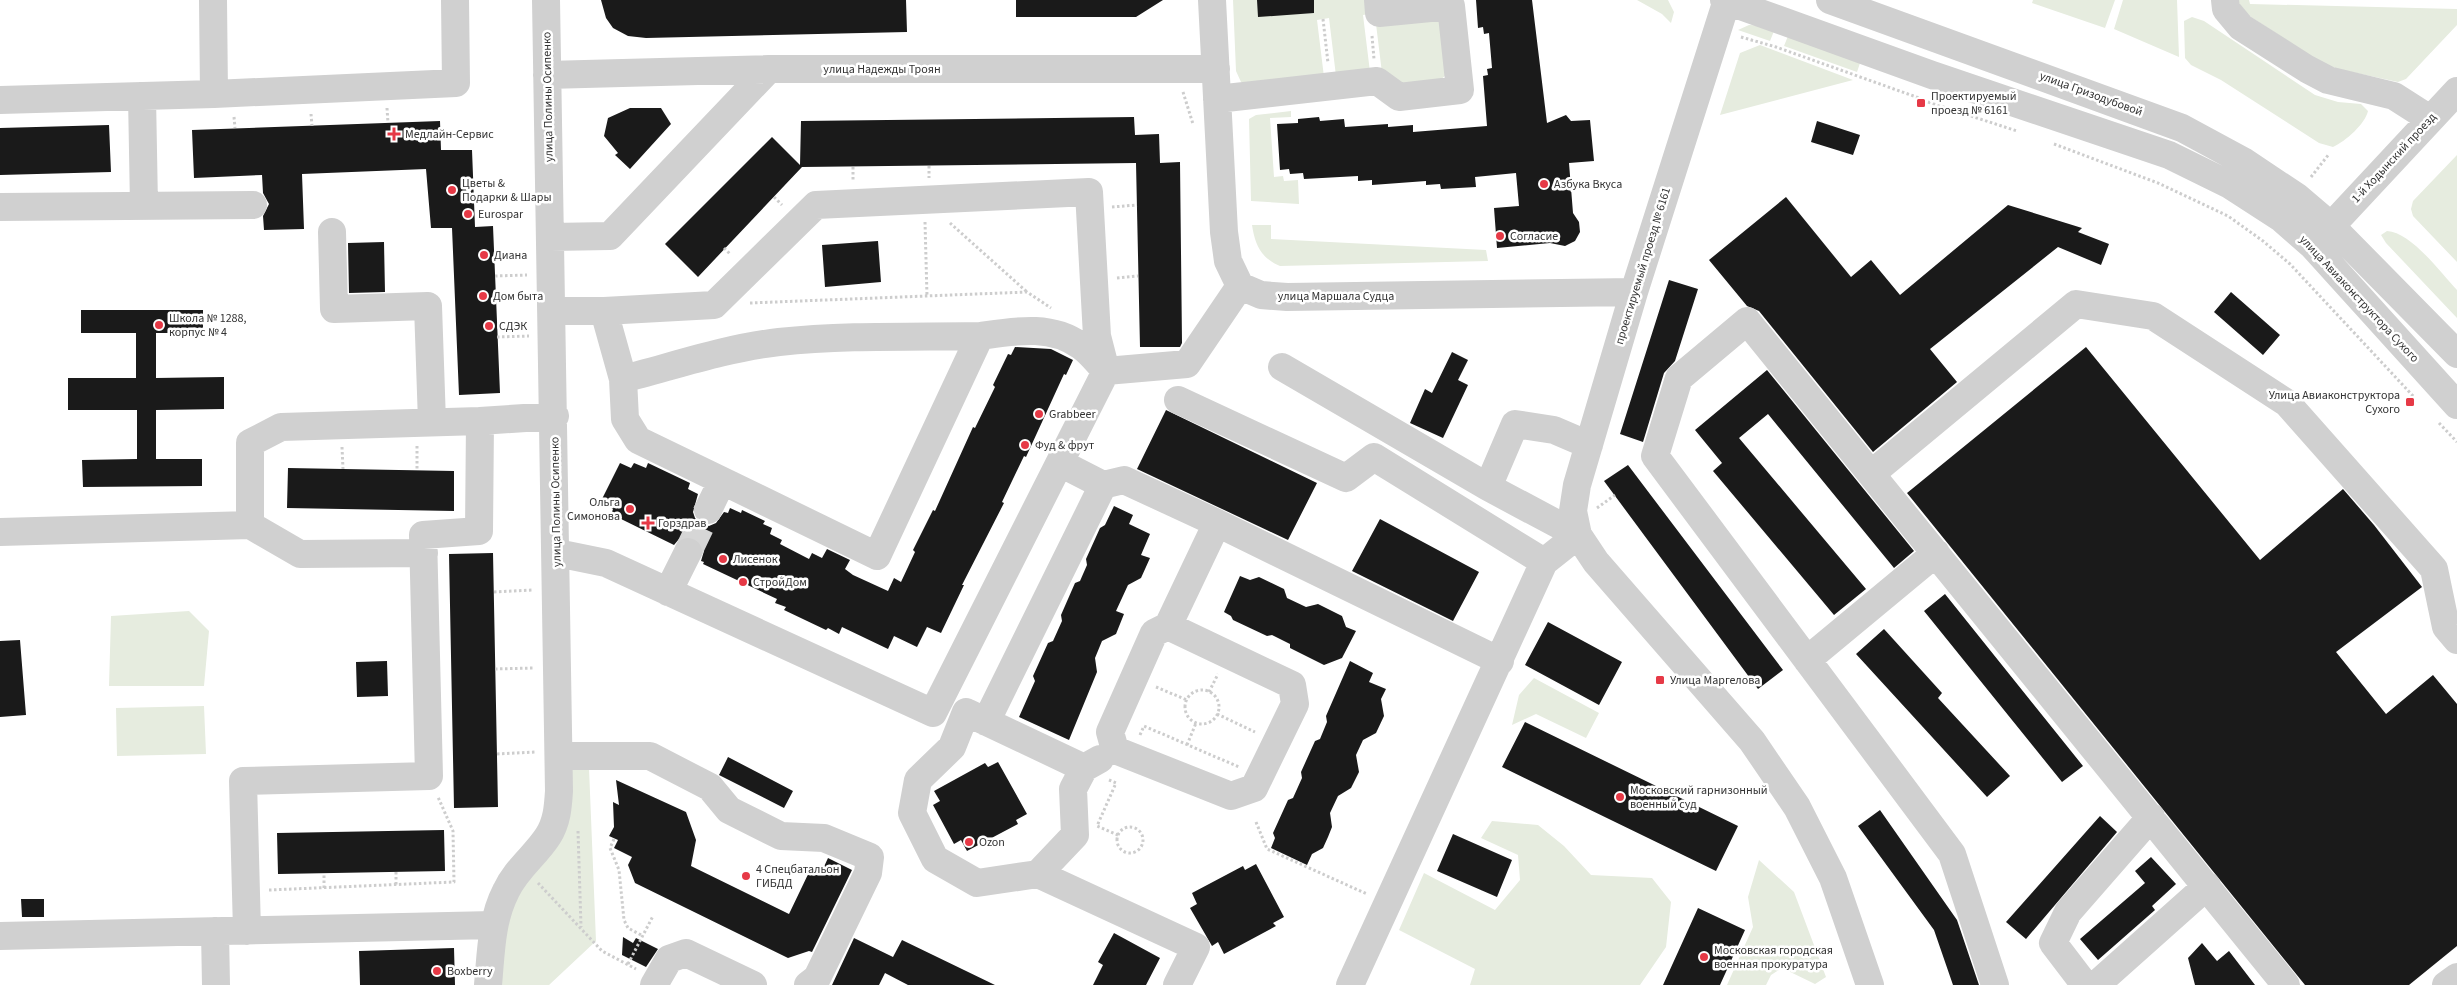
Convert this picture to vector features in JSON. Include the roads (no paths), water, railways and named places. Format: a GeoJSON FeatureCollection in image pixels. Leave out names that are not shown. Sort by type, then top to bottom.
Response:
{"type":"FeatureCollection","features":[{"type":"Feature","properties":{"kind":"street"},"geometry":{"type":"LineString","coordinates":[[213,0],[214,94]]}},
{"type":"Feature","properties":{"kind":"street"},"geometry":{"type":"LineString","coordinates":[[0,100],[214,94],[456,83],[455,0]]}},
{"type":"Feature","properties":{"kind":"street","name":"улица Полины Осипенко"},"geometry":{"type":"LineString","coordinates":[[488,985],[494,925],[506,888],[548,836],[554,823],[559,791],[558,589],[552,274],[547,130],[546,0]]}},
{"type":"Feature","properties":{"kind":"street"},"geometry":{"type":"LineString","coordinates":[[1106,371],[1187,364],[1240,286],[1228,261],[1224,232],[1212,0]]}},
{"type":"Feature","properties":{"kind":"street","name":"улица Авиаконструктора Сухого"},"geometry":{"type":"LineString","coordinates":[[1726,0],[1932,75],[2168,155],[2230,185],[2280,218],[2313,246],[2457,405]]}},
{"type":"Feature","properties":{"kind":"street","name":"проектируемый проезд № 6161"},"geometry":{"type":"LineString","coordinates":[[1578,535],[1573,511],[1577,485],[1634,292],[1726,0]]}},
{"type":"Feature","properties":{"kind":"street","name":"улица Гризодубовой"},"geometry":{"type":"LineString","coordinates":[[1830,0],[2182,128],[2243,161],[2297,197],[2331,226]]}},
{"type":"Feature","properties":{"kind":"street"},"geometry":{"type":"LineString","coordinates":[[2225,0],[2226,9],[2241,27],[2307,69],[2328,80],[2394,96],[2430,118]]}},
{"type":"Feature","properties":{"kind":"street"},"geometry":{"type":"LineString","coordinates":[[1217,99],[1377,81],[1399,97],[1460,90],[1450,6],[1378,7]]}},
{"type":"Feature","properties":{"kind":"street","name":"улица Надежды Троян"},"geometry":{"type":"LineString","coordinates":[[547,74],[769,69],[1216,68]]}},
{"type":"Feature","properties":{"kind":"street"},"geometry":{"type":"LineString","coordinates":[[551,236],[610,236],[769,69]]}},
{"type":"Feature","properties":{"kind":"street","name":"1-й Ходынский проезд"},"geometry":{"type":"LineString","coordinates":[[2313,246],[2457,91]]}},
{"type":"Feature","properties":{"kind":"street"},"geometry":{"type":"LineString","coordinates":[[142,96],[144,206]]}},
{"type":"Feature","properties":{"kind":"street"},"geometry":{"type":"LineString","coordinates":[[553,323],[604,311],[714,305],[816,205],[1089,192],[1097,336],[1106,371],[933,713],[606,563],[557,553]]}},
{"type":"Feature","properties":{"kind":"street"},"geometry":{"type":"LineString","coordinates":[[0,207],[253,205]]}},
{"type":"Feature","properties":{"kind":"street"},"geometry":{"type":"LineString","coordinates":[[2331,226],[2457,354]]}},
{"type":"Feature","properties":{"kind":"street"},"geometry":{"type":"LineString","coordinates":[[332,232],[334,309],[428,306],[432,422]]}},
{"type":"Feature","properties":{"kind":"street","name":"улица Маршала Судца"},"geometry":{"type":"LineString","coordinates":[[1240,286],[1262,295],[1287,297],[1634,292]]}},
{"type":"Feature","properties":{"kind":"street"},"geometry":{"type":"LineString","coordinates":[[1871,474],[2076,304],[2153,316],[2287,403],[2434,569],[2446,627],[2457,640]]}},
{"type":"Feature","properties":{"kind":"street"},"geometry":{"type":"LineString","coordinates":[[604,311],[623,379],[625,419],[638,440],[877,556],[980,336]]}},
{"type":"Feature","properties":{"kind":"street"},"geometry":{"type":"LineString","coordinates":[[1995,985],[1952,854],[1655,456],[1679,378],[1747,321],[2208,886],[2286,985]]}},
{"type":"Feature","properties":{"kind":"street"},"geometry":{"type":"LineString","coordinates":[[623,379],[745,347],[778,342],[813,339],[980,336],[1032,330],[1055,333],[1082,346],[1106,371]]}},
{"type":"Feature","properties":{"kind":"street"},"geometry":{"type":"LineString","coordinates":[[1282,367],[1488,488],[1578,535],[1596,562],[1752,742],[1797,807],[1833,878],[1870,985]]}},
{"type":"Feature","properties":{"kind":"street"},"geometry":{"type":"LineString","coordinates":[[1178,400],[1346,478],[1374,457],[1544,562]]}},
{"type":"Feature","properties":{"kind":"street"},"geometry":{"type":"LineString","coordinates":[[250,525],[250,443],[281,427],[480,421],[554,416]]}},
{"type":"Feature","properties":{"kind":"street"},"geometry":{"type":"LineString","coordinates":[[247,931],[243,781],[429,776],[423,536],[479,531],[480,421]]}},
{"type":"Feature","properties":{"kind":"street"},"geometry":{"type":"LineString","coordinates":[[1488,488],[1515,424],[1554,430],[1589,445]]}},
{"type":"Feature","properties":{"kind":"street"},"geometry":{"type":"LineString","coordinates":[[1060,463],[1103,485],[1124,480],[1217,523],[1500,661]]}},
{"type":"Feature","properties":{"kind":"street"},"geometry":{"type":"LineString","coordinates":[[708,510],[722,481]]}},
{"type":"Feature","properties":{"kind":"street"},"geometry":{"type":"LineString","coordinates":[[1103,485],[976,717],[952,747],[918,780],[912,813],[935,859],[977,883],[1038,874],[1196,947],[1178,985]]}},
{"type":"Feature","properties":{"kind":"street"},"geometry":{"type":"LineString","coordinates":[[1038,874],[1075,835],[1073,789],[1097,760],[1154,633],[1168,626],[1217,523]]}},
{"type":"Feature","properties":{"kind":"street"},"geometry":{"type":"LineString","coordinates":[[0,532],[250,525],[300,554],[424,553]]}},
{"type":"Feature","properties":{"kind":"street"},"geometry":{"type":"LineString","coordinates":[[1350,985],[1544,562],[1578,535]]}},
{"type":"Feature","properties":{"kind":"street"},"geometry":{"type":"LineString","coordinates":[[668,592],[688,552]]}},
{"type":"Feature","properties":{"kind":"street"},"geometry":{"type":"LineString","coordinates":[[1807,660],[1936,553]]}},
{"type":"Feature","properties":{"kind":"street"},"geometry":{"type":"LineString","coordinates":[[940,700],[976,717],[1097,760],[1231,796],[1254,788],[1295,704],[1292,685],[1168,626]]}},
{"type":"Feature","properties":{"kind":"street"},"geometry":{"type":"LineString","coordinates":[[559,754],[650,756],[710,787],[730,810],[781,836],[824,838],[870,857],[868,873],[817,978],[808,985]]}},
{"type":"Feature","properties":{"kind":"street"},"geometry":{"type":"LineString","coordinates":[[2085,985],[2053,943],[2068,912],[2151,817]]}},
{"type":"Feature","properties":{"kind":"street"},"geometry":{"type":"LineString","coordinates":[[2096,985],[2208,886]]}},
{"type":"Feature","properties":{"kind":"street"},"geometry":{"type":"LineString","coordinates":[[0,936],[494,925]]}},
{"type":"Feature","properties":{"kind":"street"},"geometry":{"type":"LineString","coordinates":[[215,931],[216,985]]}},
{"type":"Feature","properties":{"kind":"street"},"geometry":{"type":"LineString","coordinates":[[656,982],[669,959],[686,953],[752,985]]}},
{"type":"Feature","properties":{"kind":"street"},"geometry":{"type":"LineString","coordinates":[[2446,985],[2457,977]]}},
{"type":"Feature","properties":{"kind":"tunnel"},"geometry":{"type":"LineString","coordinates":[[688,552],[708,510]]}},
{"type":"Feature","properties":{"kind":"place","name":"Проектируемый проезд № 6161"},"geometry":{"type":"Point","coordinates":[1921,103]}},
{"type":"Feature","properties":{"kind":"place","name":"Медлайн-Сервис"},"geometry":{"type":"Point","coordinates":[394,134]}},
{"type":"Feature","properties":{"kind":"place","name":"Азбука Вкуса"},"geometry":{"type":"Point","coordinates":[1544,184]}},
{"type":"Feature","properties":{"kind":"place","name":"Цветы & Подарки & Шары"},"geometry":{"type":"Point","coordinates":[452,190]}},
{"type":"Feature","properties":{"kind":"place","name":"Eurospar"},"geometry":{"type":"Point","coordinates":[468,214]}},
{"type":"Feature","properties":{"kind":"place","name":"Согласие"},"geometry":{"type":"Point","coordinates":[1500,236]}},
{"type":"Feature","properties":{"kind":"place","name":"Диана"},"geometry":{"type":"Point","coordinates":[484,255]}},
{"type":"Feature","properties":{"kind":"place","name":"Дом быта"},"geometry":{"type":"Point","coordinates":[483,296]}},
{"type":"Feature","properties":{"kind":"place","name":"Школа № 1288, корпус № 4"},"geometry":{"type":"Point","coordinates":[159,325]}},
{"type":"Feature","properties":{"kind":"place","name":"СДЭК"},"geometry":{"type":"Point","coordinates":[489,326]}},
{"type":"Feature","properties":{"kind":"place","name":"Улица Авиаконструктора Сухого"},"geometry":{"type":"Point","coordinates":[2410,402]}},
{"type":"Feature","properties":{"kind":"place","name":"Grabbeer"},"geometry":{"type":"Point","coordinates":[1039,414]}},
{"type":"Feature","properties":{"kind":"place","name":"Фуд & фрут"},"geometry":{"type":"Point","coordinates":[1025,445]}},
{"type":"Feature","properties":{"kind":"place","name":"Ольга Симонова"},"geometry":{"type":"Point","coordinates":[630,509]}},
{"type":"Feature","properties":{"kind":"place","name":"Горздрав"},"geometry":{"type":"Point","coordinates":[648,523]}},
{"type":"Feature","properties":{"kind":"place","name":"Лисенок"},"geometry":{"type":"Point","coordinates":[723,559]}},
{"type":"Feature","properties":{"kind":"place","name":"СтройДом"},"geometry":{"type":"Point","coordinates":[743,582]}},
{"type":"Feature","properties":{"kind":"place","name":"Улица Маргелова"},"geometry":{"type":"Point","coordinates":[1660,680]}},
{"type":"Feature","properties":{"kind":"place","name":"Московский гарнизонный военный суд"},"geometry":{"type":"Point","coordinates":[1620,797]}},
{"type":"Feature","properties":{"kind":"place","name":"Ozon"},"geometry":{"type":"Point","coordinates":[969,842]}},
{"type":"Feature","properties":{"kind":"place","name":"4 Спецбатальон ГИБДД"},"geometry":{"type":"Point","coordinates":[746,876]}},
{"type":"Feature","properties":{"kind":"place","name":"Московская городская военная прокуратура"},"geometry":{"type":"Point","coordinates":[1704,957]}},
{"type":"Feature","properties":{"kind":"place","name":"Boxberry"},"geometry":{"type":"Point","coordinates":[437,971]}}]}
